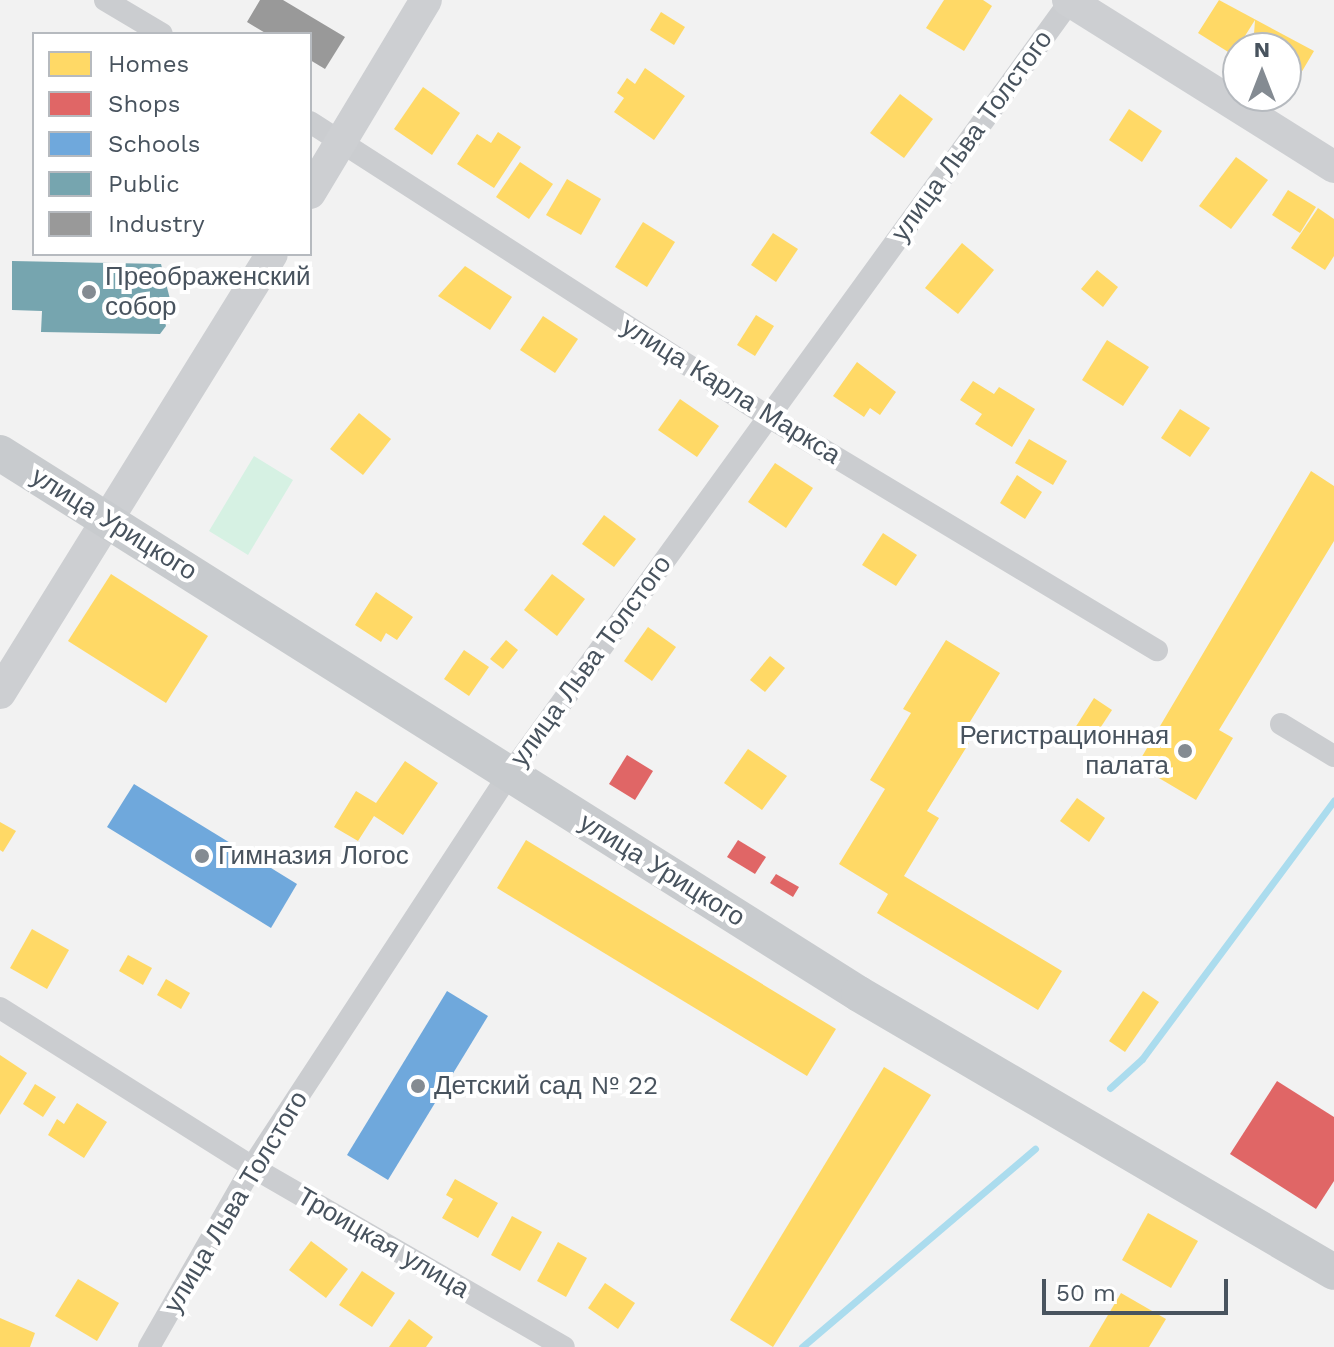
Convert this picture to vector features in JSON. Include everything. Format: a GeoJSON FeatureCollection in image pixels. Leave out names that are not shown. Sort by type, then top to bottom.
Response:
{"type":"FeatureCollection","features":[{"type":"Feature","properties":{"kind":"main road"},"geometry":{"type":"LineString","coordinates":[[312,190],[426,0]]}},
{"type":"Feature","properties":{"kind":"main road"},"geometry":{"type":"LineString","coordinates":[[1070,0],[1334,167]]}},
{"type":"Feature","properties":{"kind":"main road"},"geometry":{"type":"LineString","coordinates":[[0,693],[271,256]]}},
{"type":"Feature","properties":{"kind":"main road","name":"улица Урицкого"},"geometry":{"type":"LineString","coordinates":[[0,453],[867,999],[1334,1272]]}},
{"type":"Feature","properties":{"kind":"street"},"geometry":{"type":"LineString","coordinates":[[105,0],[159,32]]}},
{"type":"Feature","properties":{"kind":"street","name":"улица Льва Толстого"},"geometry":{"type":"LineString","coordinates":[[149,1347],[252,1167],[510,773],[1070,0]]}},
{"type":"Feature","properties":{"kind":"street","name":"улица Карла Маркса"},"geometry":{"type":"LineString","coordinates":[[312,123],[767,416],[1157,650]]}},
{"type":"Feature","properties":{"kind":"street"},"geometry":{"type":"LineString","coordinates":[[1281,724],[1334,756]]}},
{"type":"Feature","properties":{"kind":"street","name":"Троицкая улица"},"geometry":{"type":"LineString","coordinates":[[0,1008],[252,1167],[564,1347]]}},
{"type":"Feature","properties":{"kind":"green space"},"geometry":{"type":"Polygon","coordinates":[[[254,456],[293,480],[248,555],[209,531],[254,456]]]}},
{"type":"Feature","properties":{"kind":"building: Homes"},"geometry":{"type":"Polygon","coordinates":[[[944,0],[983,0],[992,6],[964,51],[926,28],[944,0]]]}},
{"type":"Feature","properties":{"kind":"building: Homes"},"geometry":{"type":"Polygon","coordinates":[[[1219,0],[1279,32],[1254,32],[1255,20],[1247,32],[1222,32],[1222,48],[1198,33],[1219,0]]]}},
{"type":"Feature","properties":{"kind":"building: Homes"},"geometry":{"type":"Polygon","coordinates":[[[661,12],[685,27],[674,45],[650,30],[661,12]]]}},
{"type":"Feature","properties":{"kind":"building: Homes"},"geometry":{"type":"Polygon","coordinates":[[[1302,45],[1314,51],[1302,71],[1302,45]]]}},
{"type":"Feature","properties":{"kind":"building: Homes"},"geometry":{"type":"Polygon","coordinates":[[[645,68],[685,96],[654,140],[614,112],[624,98],[617,93],[627,78],[635,84],[645,68]]]}},
{"type":"Feature","properties":{"kind":"building: Homes"},"geometry":{"type":"Polygon","coordinates":[[[423,87],[460,113],[432,155],[394,129],[423,87]]]}},
{"type":"Feature","properties":{"kind":"building: Homes"},"geometry":{"type":"Polygon","coordinates":[[[900,94],[933,119],[904,158],[870,133],[900,94]]]}},
{"type":"Feature","properties":{"kind":"building: Homes"},"geometry":{"type":"Polygon","coordinates":[[[1129,109],[1162,131],[1142,162],[1109,140],[1129,109]]]}},
{"type":"Feature","properties":{"kind":"building: Homes"},"geometry":{"type":"Polygon","coordinates":[[[498,132],[521,147],[494,188],[457,164],[477,134],[491,143],[498,132]]]}},
{"type":"Feature","properties":{"kind":"building: Homes"},"geometry":{"type":"Polygon","coordinates":[[[1236,157],[1268,180],[1231,229],[1199,206],[1236,157]]]}},
{"type":"Feature","properties":{"kind":"building: Homes"},"geometry":{"type":"Polygon","coordinates":[[[520,162],[553,184],[529,219],[496,197],[520,162]]]}},
{"type":"Feature","properties":{"kind":"building: Homes"},"geometry":{"type":"Polygon","coordinates":[[[567,179],[601,199],[581,235],[546,215],[567,179]]]}},
{"type":"Feature","properties":{"kind":"building: Homes"},"geometry":{"type":"Polygon","coordinates":[[[1288,190],[1316,207],[1300,233],[1272,215],[1288,190]]]}},
{"type":"Feature","properties":{"kind":"building: Homes"},"geometry":{"type":"Polygon","coordinates":[[[1318,208],[1334,219],[1334,256],[1325,270],[1291,248],[1318,208]]]}},
{"type":"Feature","properties":{"kind":"building: Homes"},"geometry":{"type":"Polygon","coordinates":[[[643,222],[675,242],[647,287],[615,267],[643,222]]]}},
{"type":"Feature","properties":{"kind":"building: Homes"},"geometry":{"type":"Polygon","coordinates":[[[773,233],[798,249],[776,282],[751,265],[773,233]]]}},
{"type":"Feature","properties":{"kind":"building: Homes"},"geometry":{"type":"Polygon","coordinates":[[[962,243],[994,270],[958,314],[925,288],[962,243]]]}},
{"type":"Feature","properties":{"kind":"building: Homes"},"geometry":{"type":"Polygon","coordinates":[[[465,266],[512,297],[490,330],[438,296],[465,266]]]}},
{"type":"Feature","properties":{"kind":"building: Homes"},"geometry":{"type":"Polygon","coordinates":[[[1097,270],[1118,287],[1103,307],[1081,289],[1097,270]]]}},
{"type":"Feature","properties":{"kind":"building: Homes"},"geometry":{"type":"Polygon","coordinates":[[[756,315],[774,326],[755,356],[737,345],[756,315]]]}},
{"type":"Feature","properties":{"kind":"building: Homes"},"geometry":{"type":"Polygon","coordinates":[[[543,316],[578,339],[555,373],[520,350],[543,316]]]}},
{"type":"Feature","properties":{"kind":"building: Homes"},"geometry":{"type":"Polygon","coordinates":[[[1107,340],[1149,367],[1123,406],[1082,380],[1107,340]]]}},
{"type":"Feature","properties":{"kind":"building: Homes"},"geometry":{"type":"Polygon","coordinates":[[[857,362],[896,392],[880,415],[870,408],[864,417],[833,396],[857,362]]]}},
{"type":"Feature","properties":{"kind":"building: Homes"},"geometry":{"type":"Polygon","coordinates":[[[973,381],[994,394],[999,387],[1035,409],[1012,447],[975,424],[982,414],[960,400],[973,381]]]}},
{"type":"Feature","properties":{"kind":"building: Homes"},"geometry":{"type":"Polygon","coordinates":[[[680,399],[719,426],[697,457],[658,430],[680,399]]]}},
{"type":"Feature","properties":{"kind":"building: Homes"},"geometry":{"type":"Polygon","coordinates":[[[1180,409],[1210,428],[1190,457],[1161,438],[1180,409]]]}},
{"type":"Feature","properties":{"kind":"building: Homes"},"geometry":{"type":"Polygon","coordinates":[[[359,413],[391,439],[363,475],[330,449],[359,413]]]}},
{"type":"Feature","properties":{"kind":"building: Homes"},"geometry":{"type":"Polygon","coordinates":[[[1029,439],[1067,461],[1053,485],[1015,463],[1029,439]]]}},
{"type":"Feature","properties":{"kind":"building: Homes"},"geometry":{"type":"Polygon","coordinates":[[[775,463],[813,488],[786,528],[748,502],[775,463]]]}},
{"type":"Feature","properties":{"kind":"building: Homes"},"geometry":{"type":"Polygon","coordinates":[[[1311,471],[1334,486],[1334,541],[1219,730],[1233,738],[1196,800],[1137,765],[1311,471]]]}},
{"type":"Feature","properties":{"kind":"building: Homes"},"geometry":{"type":"Polygon","coordinates":[[[1017,475],[1042,492],[1025,519],[1000,503],[1017,475]]]}},
{"type":"Feature","properties":{"kind":"building: Homes"},"geometry":{"type":"Polygon","coordinates":[[[604,515],[636,539],[614,567],[582,544],[604,515]]]}},
{"type":"Feature","properties":{"kind":"building: Homes"},"geometry":{"type":"Polygon","coordinates":[[[883,533],[917,555],[896,586],[862,565],[883,533]]]}},
{"type":"Feature","properties":{"kind":"building: Homes"},"geometry":{"type":"Polygon","coordinates":[[[111,574],[208,636],[166,703],[68,641],[111,574]]]}},
{"type":"Feature","properties":{"kind":"building: Homes"},"geometry":{"type":"Polygon","coordinates":[[[552,574],[585,599],[557,636],[524,610],[552,574]]]}},
{"type":"Feature","properties":{"kind":"building: Homes"},"geometry":{"type":"Polygon","coordinates":[[[376,592],[413,617],[397,640],[386,633],[381,642],[355,625],[376,592]]]}},
{"type":"Feature","properties":{"kind":"building: Homes"},"geometry":{"type":"Polygon","coordinates":[[[648,627],[676,647],[652,681],[624,661],[648,627]]]}},
{"type":"Feature","properties":{"kind":"building: Homes"},"geometry":{"type":"Polygon","coordinates":[[[506,640],[518,650],[503,669],[490,659],[506,640]]]}},
{"type":"Feature","properties":{"kind":"building: Homes"},"geometry":{"type":"Polygon","coordinates":[[[946,640],[1000,673],[960,738],[969,743],[927,811],[939,818],[904,876],[1062,971],[1038,1010],[877,913],[888,894],[839,864],[885,789],[870,780],[911,713],[903,709],[946,640]]]}},
{"type":"Feature","properties":{"kind":"building: Homes"},"geometry":{"type":"Polygon","coordinates":[[[464,650],[489,667],[469,696],[444,679],[464,650]]]}},
{"type":"Feature","properties":{"kind":"building: Homes"},"geometry":{"type":"Polygon","coordinates":[[[770,656],[785,668],[765,692],[750,680],[770,656]]]}},
{"type":"Feature","properties":{"kind":"building: Homes"},"geometry":{"type":"Polygon","coordinates":[[[1094,698],[1112,710],[1093,739],[1075,728],[1094,698]]]}},
{"type":"Feature","properties":{"kind":"building: Homes"},"geometry":{"type":"Polygon","coordinates":[[[748,749],[787,776],[762,810],[724,783],[748,749]]]}},
{"type":"Feature","properties":{"kind":"building: Homes"},"geometry":{"type":"Polygon","coordinates":[[[405,761],[438,783],[403,835],[374,816],[358,841],[334,827],[356,791],[376,803],[405,761]]]}},
{"type":"Feature","properties":{"kind":"building: Homes"},"geometry":{"type":"Polygon","coordinates":[[[1077,798],[1105,818],[1089,842],[1060,821],[1077,798]]]}},
{"type":"Feature","properties":{"kind":"building: Homes"},"geometry":{"type":"Polygon","coordinates":[[[0,822],[16,831],[3,852],[0,850],[0,822]]]}},
{"type":"Feature","properties":{"kind":"building: Homes"},"geometry":{"type":"Polygon","coordinates":[[[526,840],[836,1029],[807,1076],[497,888],[526,840]]]}},
{"type":"Feature","properties":{"kind":"building: Homes"},"geometry":{"type":"Polygon","coordinates":[[[32,929],[69,950],[47,989],[10,968],[32,929]]]}},
{"type":"Feature","properties":{"kind":"building: Homes"},"geometry":{"type":"Polygon","coordinates":[[[128,955],[152,968],[143,985],[119,971],[128,955]]]}},
{"type":"Feature","properties":{"kind":"building: Homes"},"geometry":{"type":"Polygon","coordinates":[[[166,979],[190,993],[181,1009],[157,995],[166,979]]]}},
{"type":"Feature","properties":{"kind":"building: Homes"},"geometry":{"type":"Polygon","coordinates":[[[1143,991],[1159,1002],[1125,1052],[1109,1041],[1143,991]]]}},
{"type":"Feature","properties":{"kind":"building: Homes"},"geometry":{"type":"Polygon","coordinates":[[[0,1055],[27,1073],[0,1115],[0,1055]]]}},
{"type":"Feature","properties":{"kind":"building: Homes"},"geometry":{"type":"Polygon","coordinates":[[[884,1067],[931,1095],[773,1347],[730,1320],[884,1067]]]}},
{"type":"Feature","properties":{"kind":"building: Homes"},"geometry":{"type":"Polygon","coordinates":[[[35,1084],[56,1097],[43,1117],[23,1104],[35,1084]]]}},
{"type":"Feature","properties":{"kind":"building: Homes"},"geometry":{"type":"Polygon","coordinates":[[[77,1103],[107,1122],[84,1158],[48,1135],[57,1119],[64,1124],[77,1103]]]}},
{"type":"Feature","properties":{"kind":"building: Homes"},"geometry":{"type":"Polygon","coordinates":[[[455,1179],[498,1203],[478,1238],[442,1218],[453,1199],[446,1195],[455,1179]]]}},
{"type":"Feature","properties":{"kind":"building: Homes"},"geometry":{"type":"Polygon","coordinates":[[[1148,1213],[1198,1241],[1171,1288],[1122,1260],[1148,1213]]]}},
{"type":"Feature","properties":{"kind":"building: Homes"},"geometry":{"type":"Polygon","coordinates":[[[512,1216],[542,1232],[520,1271],[491,1255],[512,1216]]]}},
{"type":"Feature","properties":{"kind":"building: Homes"},"geometry":{"type":"Polygon","coordinates":[[[311,1241],[348,1269],[326,1298],[289,1270],[311,1241]]]}},
{"type":"Feature","properties":{"kind":"building: Homes"},"geometry":{"type":"Polygon","coordinates":[[[558,1242],[587,1258],[566,1297],[537,1281],[558,1242]]]}},
{"type":"Feature","properties":{"kind":"building: Homes"},"geometry":{"type":"Polygon","coordinates":[[[362,1271],[395,1293],[372,1327],[339,1305],[362,1271]]]}},
{"type":"Feature","properties":{"kind":"building: Homes"},"geometry":{"type":"Polygon","coordinates":[[[78,1279],[119,1303],[97,1341],[55,1316],[78,1279]]]}},
{"type":"Feature","properties":{"kind":"building: Homes"},"geometry":{"type":"Polygon","coordinates":[[[605,1283],[635,1303],[618,1329],[588,1308],[605,1283]]]}},
{"type":"Feature","properties":{"kind":"building: Homes"},"geometry":{"type":"Polygon","coordinates":[[[1121,1293],[1166,1319],[1149,1347],[1089,1347],[1121,1293]]]}},
{"type":"Feature","properties":{"kind":"building: Homes"},"geometry":{"type":"Polygon","coordinates":[[[0,1318],[35,1333],[30,1347],[0,1347],[0,1318]]]}},
{"type":"Feature","properties":{"kind":"building: Homes"},"geometry":{"type":"Polygon","coordinates":[[[409,1319],[433,1337],[426,1347],[389,1347],[409,1319]]]}},
{"type":"Feature","properties":{"kind":"building: Shops"},"geometry":{"type":"Polygon","coordinates":[[[627,755],[653,771],[635,800],[609,784],[627,755]]]}},
{"type":"Feature","properties":{"kind":"building: Shops"},"geometry":{"type":"Polygon","coordinates":[[[738,840],[766,857],[755,874],[727,857],[738,840]]]}},
{"type":"Feature","properties":{"kind":"building: Shops"},"geometry":{"type":"Polygon","coordinates":[[[776,874],[799,887],[793,897],[770,883],[776,874]]]}},
{"type":"Feature","properties":{"kind":"building: Shops"},"geometry":{"type":"Polygon","coordinates":[[[1277,1081],[1334,1117],[1334,1181],[1316,1209],[1230,1154],[1277,1081]]]}},
{"type":"Feature","properties":{"kind":"building: Schools","name":"Гимназия Логос"},"geometry":{"type":"Polygon","coordinates":[[[134,784],[297,884],[271,928],[107,827],[134,784]]]}},
{"type":"Feature","properties":{"kind":"building: Schools","name":"Детский сад № 22"},"geometry":{"type":"Polygon","coordinates":[[[447,991],[488,1016],[388,1180],[347,1155],[447,991]]]}},
{"type":"Feature","properties":{"kind":"building: Public","name":"Преображенский собор"},"geometry":{"type":"Polygon","coordinates":[[[12,261],[161,264],[170,299],[163,315],[166,326],[160,334],[41,332],[42,311],[12,310],[12,261]]]}},
{"type":"Feature","properties":{"kind":"building: Industry"},"geometry":{"type":"Polygon","coordinates":[[[260,0],[283,0],[345,37],[325,69],[312,61],[312,32],[264,32],[247,22],[260,0]]]}},
{"type":"Feature","properties":{"kind":"waterway"},"geometry":{"type":"LineString","coordinates":[[1110,1088],[1142,1059],[1334,800]]}},
{"type":"Feature","properties":{"kind":"waterway"},"geometry":{"type":"LineString","coordinates":[[802,1347],[1035,1149]]}},
{"type":"Feature","properties":{"kind":"place","name":"Преображенский собор"},"geometry":{"type":"Point","coordinates":[89,292]}},
{"type":"Feature","properties":{"kind":"place","name":"Регистрационная палата"},"geometry":{"type":"Point","coordinates":[1185,751]}},
{"type":"Feature","properties":{"kind":"place","name":"Гимназия Логос"},"geometry":{"type":"Point","coordinates":[202,856]}},
{"type":"Feature","properties":{"kind":"place","name":"Детский сад № 22"},"geometry":{"type":"Point","coordinates":[418,1086]}}]}
